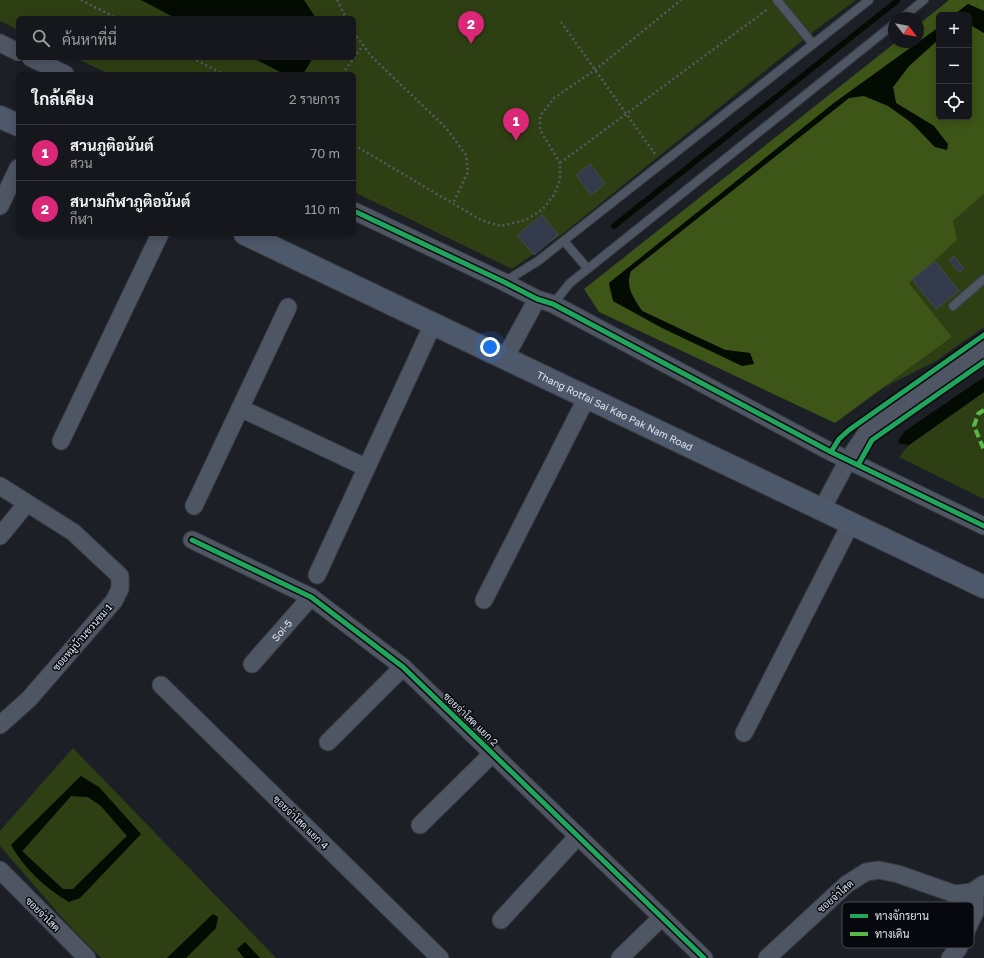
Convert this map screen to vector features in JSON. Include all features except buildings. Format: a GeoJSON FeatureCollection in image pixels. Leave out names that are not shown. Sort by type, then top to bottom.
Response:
{"type":"FeatureCollection","features":[{"type":"Feature","properties":{"kind":"main road"},"geometry":{"type":"LineString","coordinates":[[0,117],[16,124]]}},
{"type":"Feature","properties":{"kind":"main road","name":"Thang Rotfai Sai Kao Pak Nam Road"},"geometry":{"type":"LineString","coordinates":[[249,236],[984,587]]}},
{"type":"Feature","properties":{"kind":"street"},"geometry":{"type":"LineString","coordinates":[[0,43],[16,51]]}},
{"type":"Feature","properties":{"kind":"street"},"geometry":{"type":"LineString","coordinates":[[35,60],[61,72]]}},
{"type":"Feature","properties":{"kind":"street"},"geometry":{"type":"LineString","coordinates":[[0,206],[16,172]]}},
{"type":"Feature","properties":{"kind":"street"},"geometry":{"type":"LineString","coordinates":[[356,212],[537,299],[553,304],[848,460],[984,526]]}},
{"type":"Feature","properties":{"kind":"street"},"geometry":{"type":"LineString","coordinates":[[61,441],[159,236]]}},
{"type":"Feature","properties":{"kind":"street"},"geometry":{"type":"LineString","coordinates":[[505,358],[537,299]]}},
{"type":"Feature","properties":{"kind":"street"},"geometry":{"type":"LineString","coordinates":[[194,506],[288,307]]}},
{"type":"Feature","properties":{"kind":"street"},"geometry":{"type":"LineString","coordinates":[[317,575],[365,467],[433,324]]}},
{"type":"Feature","properties":{"kind":"street"},"geometry":{"type":"LineString","coordinates":[[822,509],[848,460],[867,432],[984,349]]}},
{"type":"Feature","properties":{"kind":"street"},"geometry":{"type":"LineString","coordinates":[[484,600],[587,397]]}},
{"type":"Feature","properties":{"kind":"street"},"geometry":{"type":"LineString","coordinates":[[240,408],[365,467]]}},
{"type":"Feature","properties":{"kind":"street","name":"ซอยหมู่บ้านชวนชม 1"},"geometry":{"type":"LineString","coordinates":[[0,486],[72,532],[120,576],[120,588],[114,601],[29,699],[0,725]]}},
{"type":"Feature","properties":{"kind":"street"},"geometry":{"type":"LineString","coordinates":[[0,536],[27,503]]}},
{"type":"Feature","properties":{"kind":"street"},"geometry":{"type":"LineString","coordinates":[[744,733],[851,523]]}},
{"type":"Feature","properties":{"kind":"street","name":"ซอยจ่าโสด แยก 2"},"geometry":{"type":"LineString","coordinates":[[192,540],[312,597],[404,667],[704,958]]}},
{"type":"Feature","properties":{"kind":"street","name":"Soi-5"},"geometry":{"type":"LineString","coordinates":[[252,664],[312,597]]}},
{"type":"Feature","properties":{"kind":"street"},"geometry":{"type":"LineString","coordinates":[[328,742],[404,667]]}},
{"type":"Feature","properties":{"kind":"street","name":"ซอยจ่าโสด แยก 4"},"geometry":{"type":"LineString","coordinates":[[161,685],[440,958]]}},
{"type":"Feature","properties":{"kind":"street"},"geometry":{"type":"LineString","coordinates":[[420,825],[493,753]]}},
{"type":"Feature","properties":{"kind":"street"},"geometry":{"type":"LineString","coordinates":[[501,920],[578,836]]}},
{"type":"Feature","properties":{"kind":"street","name":"ซอยจ่าโสด"},"geometry":{"type":"LineString","coordinates":[[0,870],[87,958]]}},
{"type":"Feature","properties":{"kind":"street","name":"ซอยจ่าโสด"},"geometry":{"type":"LineString","coordinates":[[767,958],[847,884],[866,872],[879,870],[898,874],[955,894],[972,892],[980,887]]}},
{"type":"Feature","properties":{"kind":"street"},"geometry":{"type":"LineString","coordinates":[[974,912],[980,887]]}},
{"type":"Feature","properties":{"kind":"street"},"geometry":{"type":"LineString","coordinates":[[620,958],[662,917]]}},
{"type":"Feature","properties":{"kind":"street"},"geometry":{"type":"LineString","coordinates":[[950,958],[958,948]]}},
{"type":"Feature","properties":{"kind":"lane"},"geometry":{"type":"LineString","coordinates":[[504,282],[538,261],[564,241],[869,0]]}},
{"type":"Feature","properties":{"kind":"lane"},"geometry":{"type":"LineString","coordinates":[[909,12],[924,0]]}},
{"type":"Feature","properties":{"kind":"lane"},"geometry":{"type":"LineString","coordinates":[[778,1],[813,44]]}},
{"type":"Feature","properties":{"kind":"lane"},"geometry":{"type":"LineString","coordinates":[[553,304],[570,283],[588,268],[888,29]]}},
{"type":"Feature","properties":{"kind":"lane"},"geometry":{"type":"LineString","coordinates":[[564,241],[588,268]]}},
{"type":"Feature","properties":{"kind":"lane"},"geometry":{"type":"LineString","coordinates":[[953,306],[984,279]]}},
{"type":"Feature","properties":{"kind":"path"},"geometry":{"type":"LineString","coordinates":[[81,0],[112,16]]}},
{"type":"Feature","properties":{"kind":"path"},"geometry":{"type":"LineString","coordinates":[[337,0],[345,16]]}},
{"type":"Feature","properties":{"kind":"path"},"geometry":{"type":"LineString","coordinates":[[356,147],[481,220],[500,226],[526,220],[543,209],[554,195],[560,180],[560,163],[540,130],[540,116],[554,98],[595,70],[681,0]]}},
{"type":"Feature","properties":{"kind":"path"},"geometry":{"type":"LineString","coordinates":[[560,163],[778,1]]}},
{"type":"Feature","properties":{"kind":"path"},"geometry":{"type":"LineString","coordinates":[[561,22],[662,164]]}},
{"type":"Feature","properties":{"kind":"path"},"geometry":{"type":"LineString","coordinates":[[356,35],[371,56],[446,128],[466,155],[468,172],[453,204]]}},
{"type":"Feature","properties":{"kind":"path"},"geometry":{"type":"LineString","coordinates":[[356,55],[363,45]]}},
{"type":"Feature","properties":{"kind":"path"},"geometry":{"type":"LineString","coordinates":[[196,60],[219,72]]}},
{"type":"Feature","properties":{"kind":"path"},"geometry":{"type":"LineString","coordinates":[[344,72],[352,60]]}},
{"type":"Feature","properties":{"kind":"green space"},"geometry":{"type":"Polygon","coordinates":[[[0,0],[856,0],[818,28],[565,232],[512,269],[356,193],[356,72],[105,72],[80,60],[356,60],[356,16],[16,16],[16,29],[0,21],[0,0]]]}},
{"type":"Feature","properties":{"kind":"green space"},"geometry":{"type":"Polygon","coordinates":[[[949,0],[984,0],[984,11],[968,4],[958,12],[936,12],[936,30],[924,39],[924,20],[949,0]]]}},
{"type":"Feature","properties":{"kind":"green space"},"geometry":{"type":"Polygon","coordinates":[[[972,26],[984,33],[984,194],[953,221],[957,240],[909,283],[952,337],[835,423],[599,312],[584,289],[888,48],[912,48],[834,103],[609,283],[614,302],[754,364],[750,353],[725,350],[642,311],[629,287],[629,277],[631,271],[849,98],[865,96],[886,104],[904,116],[935,147],[934,126],[896,103],[893,87],[909,66],[936,42],[936,120],[972,120],[972,26]]]}},
{"type":"Feature","properties":{"kind":"green space"},"geometry":{"type":"Polygon","coordinates":[[[984,194],[984,327],[936,361],[883,388],[952,337],[909,283],[956,240],[953,221],[984,194]]]}},
{"type":"Feature","properties":{"kind":"green space"},"geometry":{"type":"Polygon","coordinates":[[[984,392],[984,499],[899,457],[909,445],[984,392]]]}},
{"type":"Feature","properties":{"kind":"green space"},"geometry":{"type":"Polygon","coordinates":[[[73,748],[276,958],[260,958],[245,942],[237,949],[244,958],[186,958],[216,928],[213,914],[167,958],[101,958],[66,922],[0,846],[0,831],[73,748]],[[81,776],[11,845],[69,902],[141,834],[81,776]]]}},
{"type":"Feature","properties":{"kind":"green space"},"geometry":{"type":"Polygon","coordinates":[[[71,796],[88,797],[101,806],[127,836],[73,889],[63,889],[22,852],[71,796]]]}},
{"type":"Feature","properties":{"kind":"shaded area"},"geometry":{"type":"Polygon","coordinates":[[[141,0],[304,0],[315,16],[171,16],[141,0]]]}},
{"type":"Feature","properties":{"kind":"shaded area"},"geometry":{"type":"Polygon","coordinates":[[[968,4],[984,11],[984,33],[972,26],[972,12],[958,12],[968,4]]]}},
{"type":"Feature","properties":{"kind":"shaded area"},"geometry":{"type":"Polygon","coordinates":[[[936,29],[936,42],[909,66],[893,87],[896,103],[934,126],[948,144],[947,150],[935,147],[912,123],[888,106],[864,96],[849,98],[631,271],[629,277],[629,287],[642,311],[725,350],[750,353],[754,364],[742,366],[662,328],[613,301],[609,283],[834,103],[910,48],[924,48],[924,38],[936,29]]]}},
{"type":"Feature","properties":{"kind":"shaded area"},"geometry":{"type":"Polygon","coordinates":[[[257,60],[312,60],[304,72],[280,72],[257,60]]]}},
{"type":"Feature","properties":{"kind":"shaded area"},"geometry":{"type":"Polygon","coordinates":[[[984,377],[984,392],[909,445],[898,443],[905,431],[984,377]]]}},
{"type":"Feature","properties":{"kind":"shaded area"},"geometry":{"type":"Polygon","coordinates":[[[81,776],[99,787],[141,834],[80,898],[69,902],[36,877],[22,862],[11,845],[81,776]],[[71,796],[22,851],[63,889],[73,889],[127,836],[101,806],[88,797],[71,796]]]}},
{"type":"Feature","properties":{"kind":"shaded area"},"geometry":{"type":"Polygon","coordinates":[[[213,914],[218,917],[216,928],[186,958],[167,958],[213,914]]]}},
{"type":"Feature","properties":{"kind":"shaded area"},"geometry":{"type":"Polygon","coordinates":[[[245,942],[260,958],[244,958],[237,949],[245,942]]]}},
{"type":"Feature","properties":{"kind":"waterway"},"geometry":{"type":"LineString","coordinates":[[614,226],[898,0]]}},
{"type":"Feature","properties":{"kind":"marked path"},"geometry":{"type":"LineString","coordinates":[[984,410],[978,414],[974,426],[984,450]]}},
{"type":"Feature","properties":{"kind":"cycle path"},"geometry":{"type":"LineString","coordinates":[[356,212],[537,299],[553,304],[831,452],[984,526]]}},
{"type":"Feature","properties":{"kind":"cycle path"},"geometry":{"type":"LineString","coordinates":[[831,452],[839,439],[849,430],[984,335]]}},
{"type":"Feature","properties":{"kind":"cycle path"},"geometry":{"type":"LineString","coordinates":[[858,465],[872,440],[984,362]]}},
{"type":"Feature","properties":{"kind":"cycle path"},"geometry":{"type":"LineString","coordinates":[[192,540],[311,597],[403,667],[704,958]]}},
{"type":"Feature","properties":{"kind":"place","name":"สนามกีฬาภูติอนันต์"},"geometry":{"type":"Point","coordinates":[471,44]}},
{"type":"Feature","properties":{"kind":"place","name":"สวนภูติอนันต์"},"geometry":{"type":"Point","coordinates":[516,141]}}]}
